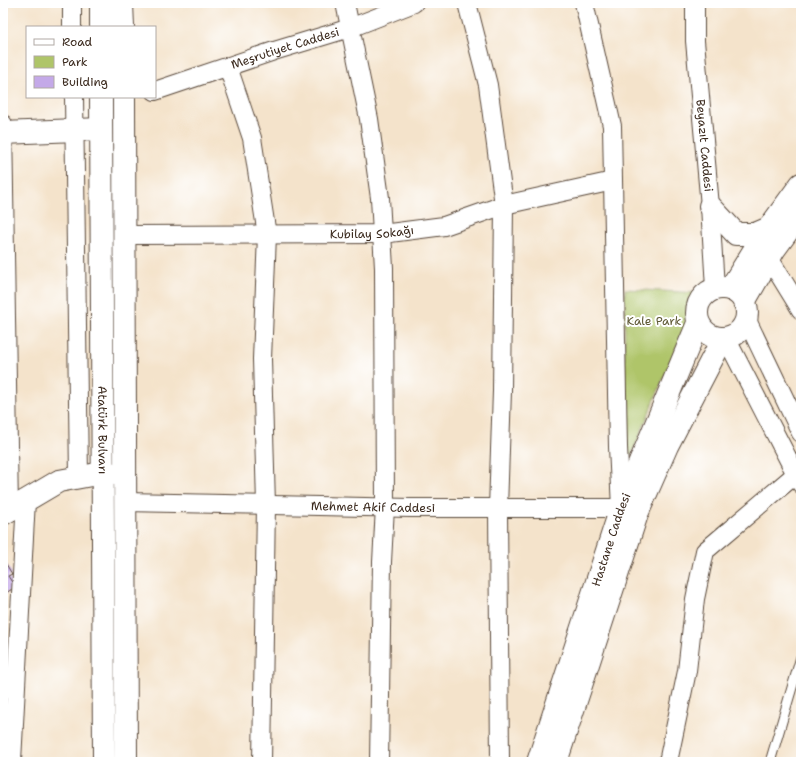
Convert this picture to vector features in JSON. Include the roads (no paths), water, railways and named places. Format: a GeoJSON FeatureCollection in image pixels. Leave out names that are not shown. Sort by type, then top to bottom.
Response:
{"type":"FeatureCollection","features":[{"type":"Feature","properties":{"kind":"main road"},"geometry":{"type":"LineString","coordinates":[[101,3],[101,26]]}},
{"type":"Feature","properties":{"kind":"main road"},"geometry":{"type":"LineString","coordinates":[[122,3],[123,26]]}},
{"type":"Feature","properties":{"kind":"main road","name":"Atatürk Bulvarı"},"geometry":{"type":"LineString","coordinates":[[101,98],[104,762]]}},
{"type":"Feature","properties":{"kind":"main road","name":"Atatürk Bulvarı"},"geometry":{"type":"LineString","coordinates":[[126,762],[124,234],[128,99]]}},
{"type":"Feature","properties":{"kind":"main road"},"geometry":{"type":"LineString","coordinates":[[3,133],[101,129]]}},
{"type":"Feature","properties":{"kind":"main road"},"geometry":{"type":"LineString","coordinates":[[734,299],[707,292],[701,298],[697,306],[696,315],[702,330],[715,337],[725,338],[739,331],[744,325],[734,299],[769,228],[801,184]]}},
{"type":"Feature","properties":{"kind":"main road"},"geometry":{"type":"LineString","coordinates":[[710,206],[736,234],[755,234],[769,228]]}},
{"type":"Feature","properties":{"kind":"main road"},"geometry":{"type":"LineString","coordinates":[[734,299],[769,258],[801,213]]}},
{"type":"Feature","properties":{"kind":"main road","name":"Hastane Caddesi"},"geometry":{"type":"LineString","coordinates":[[538,762],[621,508],[698,323]]}},
{"type":"Feature","properties":{"kind":"main road","name":"Hastane Caddesi"},"geometry":{"type":"LineString","coordinates":[[556,762],[637,514],[667,446],[725,338]]}},
{"type":"Feature","properties":{"kind":"main road"},"geometry":{"type":"LineString","coordinates":[[13,508],[59,481],[102,474],[125,475]]}},
{"type":"Feature","properties":{"kind":"street"},"geometry":{"type":"LineString","coordinates":[[72,3],[72,26]]}},
{"type":"Feature","properties":{"kind":"street"},"geometry":{"type":"LineString","coordinates":[[345,3],[370,119],[380,198],[384,276],[385,507],[382,562],[379,762]]}},
{"type":"Feature","properties":{"kind":"street","name":"Meşrutiyet Caddesi"},"geometry":{"type":"LineString","coordinates":[[156,91],[350,28],[414,3]]}},
{"type":"Feature","properties":{"kind":"street"},"geometry":{"type":"LineString","coordinates":[[466,3],[488,85],[504,205],[502,391],[498,508],[500,762]]}},
{"type":"Feature","properties":{"kind":"street"},"geometry":{"type":"LineString","coordinates":[[584,3],[612,126],[618,447],[621,508]]}},
{"type":"Feature","properties":{"kind":"street","name":"Beyazıt Caddesi"},"geometry":{"type":"LineString","coordinates":[[695,3],[695,41],[710,206],[734,299]]}},
{"type":"Feature","properties":{"kind":"street"},"geometry":{"type":"LineString","coordinates":[[228,67],[252,138],[267,235],[262,359],[266,505],[262,762]]}},
{"type":"Feature","properties":{"kind":"street"},"geometry":{"type":"LineString","coordinates":[[74,98],[79,478]]}},
{"type":"Feature","properties":{"kind":"street"},"geometry":{"type":"LineString","coordinates":[[3,124],[13,508],[12,761],[3,754]]}},
{"type":"Feature","properties":{"kind":"street","name":"Kubilay Sokağı"},"geometry":{"type":"LineString","coordinates":[[124,234],[382,234],[444,226],[504,205],[613,180]]}},
{"type":"Feature","properties":{"kind":"street"},"geometry":{"type":"LineString","coordinates":[[769,258],[801,310]]}},
{"type":"Feature","properties":{"kind":"street"},"geometry":{"type":"LineString","coordinates":[[734,299],[801,433]]}},
{"type":"Feature","properties":{"kind":"street"},"geometry":{"type":"LineString","coordinates":[[668,762],[687,671],[695,599],[706,551],[798,479],[725,338]]}},
{"type":"Feature","properties":{"kind":"street","name":"Mehmet Akif Caddesi"},"geometry":{"type":"LineString","coordinates":[[125,502],[385,507],[621,508]]}},
{"type":"Feature","properties":{"kind":"lane"},"geometry":{"type":"LineString","coordinates":[[770,762],[801,657]]}},
{"type":"Feature","properties":{"kind":"park label","name":"Kale Park"},"geometry":{"type":"Point","coordinates":[654,321]}}]}
